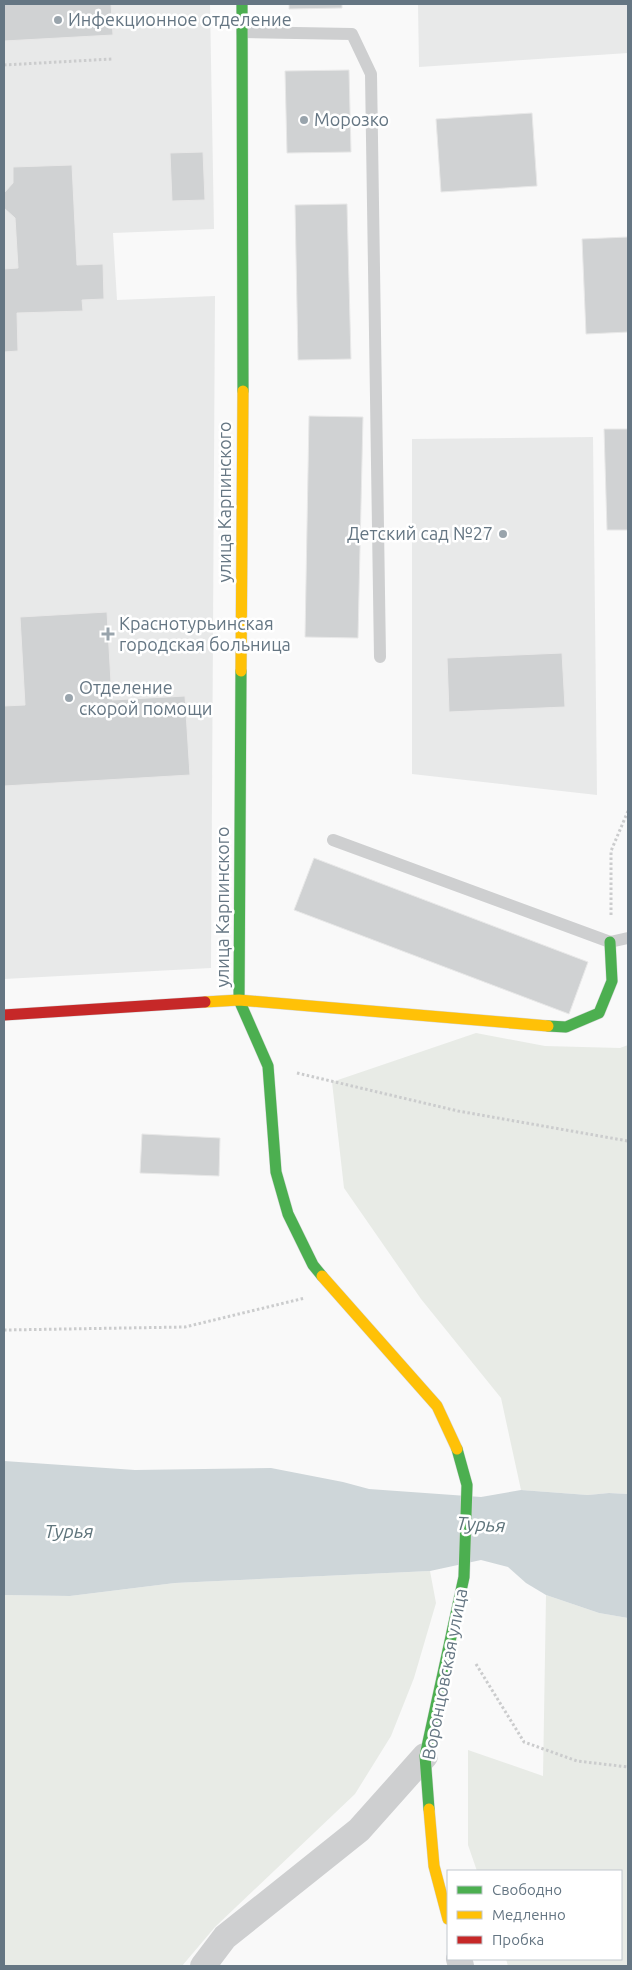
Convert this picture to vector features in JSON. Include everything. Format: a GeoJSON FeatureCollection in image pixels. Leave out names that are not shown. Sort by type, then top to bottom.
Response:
{"type":"FeatureCollection","features":[{"type":"Feature","properties":{"kind":"street","name":"улица Карпинского"},"geometry":{"type":"LineString","coordinates":[[240,1000],[244,262],[242,4]]}},
{"type":"Feature","properties":{"kind":"street"},"geometry":{"type":"LineString","coordinates":[[4,1015],[240,1000],[566,1027],[599,1013],[612,981],[610,942]]}},
{"type":"Feature","properties":{"kind":"street","name":"Воронцовская улица"},"geometry":{"type":"LineString","coordinates":[[240,1000],[268,1066],[276,1172],[288,1214],[314,1264],[437,1406],[458,1452],[467,1485],[464,1577],[425,1756],[434,1866],[447,1915]]}},
{"type":"Feature","properties":{"kind":"street"},"geometry":{"type":"LineString","coordinates":[[204,1966],[225,1937],[359,1830],[425,1756]]}},
{"type":"Feature","properties":{"kind":"lane"},"geometry":{"type":"LineString","coordinates":[[242,32],[352,34],[371,74],[380,657]]}},
{"type":"Feature","properties":{"kind":"lane"},"geometry":{"type":"LineString","coordinates":[[333,840],[610,942],[628,938]]}},
{"type":"Feature","properties":{"kind":"path"},"geometry":{"type":"LineString","coordinates":[[4,65],[112,59]]}},
{"type":"Feature","properties":{"kind":"path"},"geometry":{"type":"LineString","coordinates":[[610,942],[611,851],[628,811]]}},
{"type":"Feature","properties":{"kind":"path"},"geometry":{"type":"LineString","coordinates":[[268,1066],[458,1111],[628,1141]]}},
{"type":"Feature","properties":{"kind":"path"},"geometry":{"type":"LineString","coordinates":[[4,1330],[185,1327],[335,1290]]}},
{"type":"Feature","properties":{"kind":"path"},"geometry":{"type":"LineString","coordinates":[[475,1658],[476,1667],[524,1742],[577,1761],[628,1767]]}},
{"type":"Feature","properties":{"kind":"shaded area","name":"Краснотурьинская городская больница"},"geometry":{"type":"Polygon","coordinates":[[[4,4],[210,4],[214,229],[113,233],[117,300],[215,296],[211,968],[4,979],[4,4]]]}},
{"type":"Feature","properties":{"kind":"shaded area"},"geometry":{"type":"Polygon","coordinates":[[[418,4],[628,4],[628,53],[419,67],[418,4]]]}},
{"type":"Feature","properties":{"kind":"shaded area","name":"Детский сад №27"},"geometry":{"type":"Polygon","coordinates":[[[593,437],[597,795],[412,774],[412,439],[593,437]]]}},
{"type":"Feature","properties":{"kind":"shaded area"},"geometry":{"type":"Polygon","coordinates":[[[476,1033],[545,1046],[620,1048],[628,1045],[628,1494],[588,1495],[521,1490],[501,1398],[421,1299],[344,1188],[332,1082],[476,1033]]]}},
{"type":"Feature","properties":{"kind":"shaded area"},"geometry":{"type":"Polygon","coordinates":[[[430,1571],[436,1603],[414,1678],[391,1736],[355,1794],[215,1927],[182,1966],[4,1966],[4,1595],[70,1596],[175,1583],[430,1571]]]}},
{"type":"Feature","properties":{"kind":"shaded area"},"geometry":{"type":"Polygon","coordinates":[[[546,1595],[599,1613],[628,1618],[628,1966],[508,1966],[506,1960],[622,1960],[622,1870],[477,1870],[468,1845],[468,1750],[543,1776],[546,1595]]]}},
{"type":"Feature","properties":{"kind":"water","name":"Турья"},"geometry":{"type":"Polygon","coordinates":[[[4,1461],[135,1470],[271,1468],[369,1489],[481,1497],[521,1490],[588,1495],[628,1494],[628,1618],[599,1613],[546,1595],[526,1583],[508,1567],[481,1560],[430,1571],[175,1583],[70,1596],[4,1595],[4,1461]]]}},
{"type":"Feature","properties":{"kind":"building","name":"Инфекционное отделение"},"geometry":{"type":"Polygon","coordinates":[[[4,4],[111,4],[113,35],[4,41],[4,4]]]}},
{"type":"Feature","properties":{"kind":"building"},"geometry":{"type":"Polygon","coordinates":[[[289,4],[342,4],[342,8],[289,9],[289,4]]]}},
{"type":"Feature","properties":{"kind":"building"},"geometry":{"type":"Polygon","coordinates":[[[349,70],[351,152],[287,153],[285,71],[349,70]]]}},
{"type":"Feature","properties":{"kind":"building"},"geometry":{"type":"Polygon","coordinates":[[[532,113],[537,186],[441,192],[436,119],[532,113]]]}},
{"type":"Feature","properties":{"kind":"building"},"geometry":{"type":"Polygon","coordinates":[[[203,152],[205,200],[172,201],[170,153],[203,152]]]}},
{"type":"Feature","properties":{"kind":"building"},"geometry":{"type":"Polygon","coordinates":[[[72,165],[77,265],[103,264],[104,299],[82,300],[83,311],[17,313],[18,351],[4,352],[4,269],[18,268],[15,218],[4,208],[4,193],[13,183],[13,167],[72,165]]]}},
{"type":"Feature","properties":{"kind":"building"},"geometry":{"type":"Polygon","coordinates":[[[347,204],[351,359],[298,360],[295,205],[347,204]]]}},
{"type":"Feature","properties":{"kind":"building"},"geometry":{"type":"Polygon","coordinates":[[[628,237],[628,332],[586,334],[582,239],[628,237]]]}},
{"type":"Feature","properties":{"kind":"building"},"geometry":{"type":"Polygon","coordinates":[[[309,416],[363,417],[358,638],[305,637],[309,416]]]}},
{"type":"Feature","properties":{"kind":"building"},"geometry":{"type":"Polygon","coordinates":[[[604,429],[628,429],[628,530],[607,530],[604,429]]]}},
{"type":"Feature","properties":{"kind":"building","name":"Отделение скорой помощи"},"geometry":{"type":"Polygon","coordinates":[[[107,612],[112,700],[185,696],[190,775],[4,786],[4,706],[25,705],[20,617],[107,612]]]}},
{"type":"Feature","properties":{"kind":"building"},"geometry":{"type":"Polygon","coordinates":[[[562,653],[565,707],[449,712],[447,658],[562,653]]]}},
{"type":"Feature","properties":{"kind":"building"},"geometry":{"type":"Polygon","coordinates":[[[314,858],[588,962],[569,1014],[294,910],[314,858]]]}},
{"type":"Feature","properties":{"kind":"building"},"geometry":{"type":"Polygon","coordinates":[[[142,1134],[220,1138],[219,1176],[140,1173],[142,1134]]]}},
{"type":"Feature","properties":{"kind":"traffic: fast"},"geometry":{"type":"LineString","coordinates":[[242,4],[243,391]]}},
{"type":"Feature","properties":{"kind":"traffic: fast"},"geometry":{"type":"LineString","coordinates":[[241,671],[239,1000],[268,1066],[276,1172],[288,1214],[313,1265],[322,1276]]}},
{"type":"Feature","properties":{"kind":"traffic: fast"},"geometry":{"type":"LineString","coordinates":[[548,1026],[566,1027],[599,1013],[612,981],[610,942]]}},
{"type":"Feature","properties":{"kind":"traffic: fast"},"geometry":{"type":"LineString","coordinates":[[429,1809],[425,1756],[464,1577],[467,1485],[457,1449]]}},
{"type":"Feature","properties":{"kind":"traffic: slow"},"geometry":{"type":"LineString","coordinates":[[241,671],[243,391]]}},
{"type":"Feature","properties":{"kind":"traffic: slow"},"geometry":{"type":"LineString","coordinates":[[205,1002],[239,1000],[548,1026]]}},
{"type":"Feature","properties":{"kind":"traffic: slow"},"geometry":{"type":"LineString","coordinates":[[322,1276],[437,1406],[457,1449]]}},
{"type":"Feature","properties":{"kind":"traffic: slow"},"geometry":{"type":"LineString","coordinates":[[429,1809],[434,1866],[447,1915]]}},
{"type":"Feature","properties":{"kind":"traffic: jam"},"geometry":{"type":"LineString","coordinates":[[4,1015],[205,1002]]}},
{"type":"Feature","properties":{"kind":"place","name":"Инфекционное отделение"},"geometry":{"type":"Point","coordinates":[58,20]}},
{"type":"Feature","properties":{"kind":"place","name":"Морозко"},"geometry":{"type":"Point","coordinates":[304,120]}},
{"type":"Feature","properties":{"kind":"place","name":"Детский сад №27"},"geometry":{"type":"Point","coordinates":[503,534]}},
{"type":"Feature","properties":{"kind":"place","name":"Краснотурьинская городская больница"},"geometry":{"type":"Point","coordinates":[108,634]}},
{"type":"Feature","properties":{"kind":"place","name":"Отделение скорой помощи"},"geometry":{"type":"Point","coordinates":[69,698]}}]}
